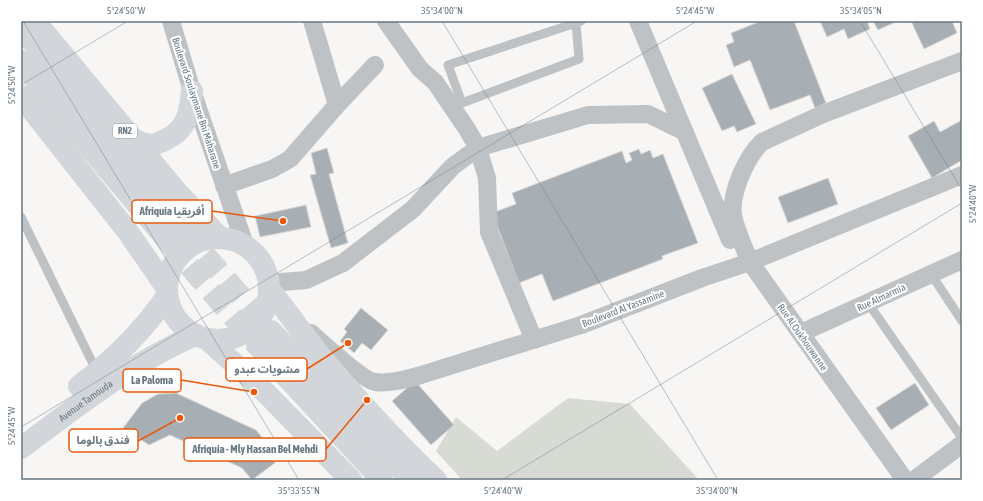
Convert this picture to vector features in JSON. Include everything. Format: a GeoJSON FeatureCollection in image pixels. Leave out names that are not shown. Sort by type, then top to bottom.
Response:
{"type":"FeatureCollection","features":[{"type":"Feature","properties":{"kind":"highway","name":"RN2"},"geometry":{"type":"LineString","coordinates":[[35,21],[197,216],[230,240],[257,256],[265,268],[269,286]]}},
{"type":"Feature","properties":{"kind":"highway"},"geometry":{"type":"LineString","coordinates":[[21,26],[96,125],[175,236],[94,153],[21,61]]}},
{"type":"Feature","properties":{"kind":"highway"},"geometry":{"type":"LineString","coordinates":[[132,139],[151,145],[170,138],[179,131],[186,122],[190,112],[192,91]]}},
{"type":"Feature","properties":{"kind":"highway"},"geometry":{"type":"LineString","coordinates":[[21,96],[128,232],[167,291],[173,314],[182,326],[201,337],[254,381],[351,480]]}},
{"type":"Feature","properties":{"kind":"highway"},"geometry":{"type":"LineString","coordinates":[[167,291],[170,271],[177,257],[189,246],[204,239],[230,240]]}},
{"type":"Feature","properties":{"kind":"highway"},"geometry":{"type":"LineString","coordinates":[[201,337],[223,340],[233,337],[252,327],[262,314],[268,299],[269,286]]}},
{"type":"Feature","properties":{"kind":"highway"},"geometry":{"type":"LineString","coordinates":[[269,286],[332,371],[412,457],[436,480]]}},
{"type":"Feature","properties":{"kind":"highway","name":"Avenue Tamouda"},"geometry":{"type":"LineString","coordinates":[[21,431],[97,373],[133,340],[167,291]]}},
{"type":"Feature","properties":{"kind":"highway","name":"Avenue Tamouda"},"geometry":{"type":"LineString","coordinates":[[21,448],[128,370],[166,348],[201,337]]}},
{"type":"Feature","properties":{"kind":"highway"},"geometry":{"type":"LineString","coordinates":[[382,480],[264,338],[411,480]]}},
{"type":"Feature","properties":{"kind":"street","name":"Boulevard Soulaymane Bni Maharane"},"geometry":{"type":"LineString","coordinates":[[171,21],[192,91],[224,186],[230,240]]}},
{"type":"Feature","properties":{"kind":"street"},"geometry":{"type":"LineString","coordinates":[[312,21],[337,105]]}},
{"type":"Feature","properties":{"kind":"street"},"geometry":{"type":"LineString","coordinates":[[386,21],[420,69],[435,82],[467,128],[478,148],[487,178],[490,232],[534,340]]}},
{"type":"Feature","properties":{"kind":"street"},"geometry":{"type":"LineString","coordinates":[[638,21],[685,132],[745,263]]}},
{"type":"Feature","properties":{"kind":"street","name":"Rue Al Oukhouwanne"},"geometry":{"type":"LineString","coordinates":[[905,480],[801,333],[745,263],[733,214],[735,194],[744,168],[754,149],[772,136],[844,106],[962,61]]}},
{"type":"Feature","properties":{"kind":"street"},"geometry":{"type":"LineString","coordinates":[[224,186],[272,169],[290,159],[375,64]]}},
{"type":"Feature","properties":{"kind":"street"},"geometry":{"type":"LineString","coordinates":[[269,286],[306,280],[343,263],[413,208],[453,166],[478,148],[588,115],[648,114],[685,132]]}},
{"type":"Feature","properties":{"kind":"street","name":"Boulevard Al Yassamine"},"geometry":{"type":"LineString","coordinates":[[293,317],[339,358],[373,382],[399,380],[421,375],[581,325],[745,263],[962,175]]}},
{"type":"Feature","properties":{"kind":"street","name":"Rue Almarmia"},"geometry":{"type":"LineString","coordinates":[[801,333],[962,260]]}},
{"type":"Feature","properties":{"kind":"street"},"geometry":{"type":"LineString","coordinates":[[914,480],[962,444]]}},
{"type":"Feature","properties":{"kind":"lane"},"geometry":{"type":"LineString","coordinates":[[578,22],[579,59],[462,103],[448,65],[578,22]]}},
{"type":"Feature","properties":{"kind":"lane"},"geometry":{"type":"LineString","coordinates":[[21,218],[97,373]]}},
{"type":"Feature","properties":{"kind":"lane"},"geometry":{"type":"LineString","coordinates":[[931,274],[962,321]]}},
{"type":"Feature","properties":{"kind":"lane"},"geometry":{"type":"LineString","coordinates":[[868,303],[962,438]]}},
{"type":"Feature","properties":{"kind":"shaded area"},"geometry":{"type":"Polygon","coordinates":[[[568,398],[630,404],[699,480],[462,480],[436,451],[456,417],[497,451],[568,398]]]}},
{"type":"Feature","properties":{"kind":"building"},"geometry":{"type":"Polygon","coordinates":[[[761,21],[794,21],[826,103],[815,108],[810,95],[770,110],[750,60],[734,67],[726,45],[734,42],[731,33],[761,21]]]}},
{"type":"Feature","properties":{"kind":"building"},"geometry":{"type":"Polygon","coordinates":[[[820,21],[867,21],[870,29],[848,39],[844,29],[827,37],[820,21]]]}},
{"type":"Feature","properties":{"kind":"building"},"geometry":{"type":"Polygon","coordinates":[[[873,21],[898,21],[878,30],[873,21]]]}},
{"type":"Feature","properties":{"kind":"building"},"geometry":{"type":"Polygon","coordinates":[[[911,21],[952,21],[957,33],[924,49],[911,21]]]}},
{"type":"Feature","properties":{"kind":"building"},"geometry":{"type":"Polygon","coordinates":[[[732,74],[756,124],[737,132],[734,126],[722,131],[702,88],[732,74]]]}},
{"type":"Feature","properties":{"kind":"building"},"geometry":{"type":"Polygon","coordinates":[[[962,120],[962,160],[932,178],[908,136],[934,121],[940,132],[962,120]]]}},
{"type":"Feature","properties":{"kind":"building"},"geometry":{"type":"Polygon","coordinates":[[[327,148],[334,173],[329,174],[348,243],[331,248],[310,175],[316,174],[311,153],[327,148]]]}},
{"type":"Feature","properties":{"kind":"building"},"geometry":{"type":"Polygon","coordinates":[[[639,149],[641,154],[650,150],[653,158],[663,154],[698,243],[662,256],[663,259],[553,301],[542,274],[519,283],[492,213],[516,204],[512,193],[622,151],[626,163],[632,160],[629,153],[639,149]]]}},
{"type":"Feature","properties":{"kind":"building"},"geometry":{"type":"Polygon","coordinates":[[[828,178],[838,204],[788,223],[778,197],[828,178]]]}},
{"type":"Feature","properties":{"kind":"building"},"geometry":{"type":"Polygon","coordinates":[[[306,205],[311,227],[260,237],[255,216],[306,205]]]}},
{"type":"Feature","properties":{"kind":"building"},"geometry":{"type":"Polygon","coordinates":[[[361,308],[388,330],[371,350],[362,343],[354,353],[340,341],[347,332],[344,329],[361,308]]]}},
{"type":"Feature","properties":{"kind":"building"},"geometry":{"type":"Polygon","coordinates":[[[415,381],[454,425],[431,445],[392,401],[415,381]]]}},
{"type":"Feature","properties":{"kind":"building"},"geometry":{"type":"Polygon","coordinates":[[[915,383],[929,405],[891,430],[876,408],[915,383]]]}},
{"type":"Feature","properties":{"kind":"building"},"geometry":{"type":"Polygon","coordinates":[[[176,393],[256,430],[265,441],[275,463],[252,480],[242,468],[170,435],[149,445],[123,428],[142,403],[158,394],[176,393]]]}},
{"type":"Feature","properties":{"kind":"tunnel"},"geometry":{"type":"LineString","coordinates":[[183,230],[271,331]]}},
{"type":"Feature","properties":{"kind":"tunnel"},"geometry":{"type":"LineString","coordinates":[[168,241],[257,345]]}},
{"type":"Feature","properties":{"kind":"place","name":"Afriquia أفريقيا"},"geometry":{"type":"Point","coordinates":[283,221]}},
{"type":"Feature","properties":{"kind":"place","name":"مشويات عبدو"},"geometry":{"type":"Point","coordinates":[348,343]}},
{"type":"Feature","properties":{"kind":"place","name":"La Paloma"},"geometry":{"type":"Point","coordinates":[254,392]}},
{"type":"Feature","properties":{"kind":"place","name":"Afriquia - Mly Hassan Bel Mehdi"},"geometry":{"type":"Point","coordinates":[367,400]}},
{"type":"Feature","properties":{"kind":"place","name":"فندق پالوما"},"geometry":{"type":"Point","coordinates":[180,418]}}]}
